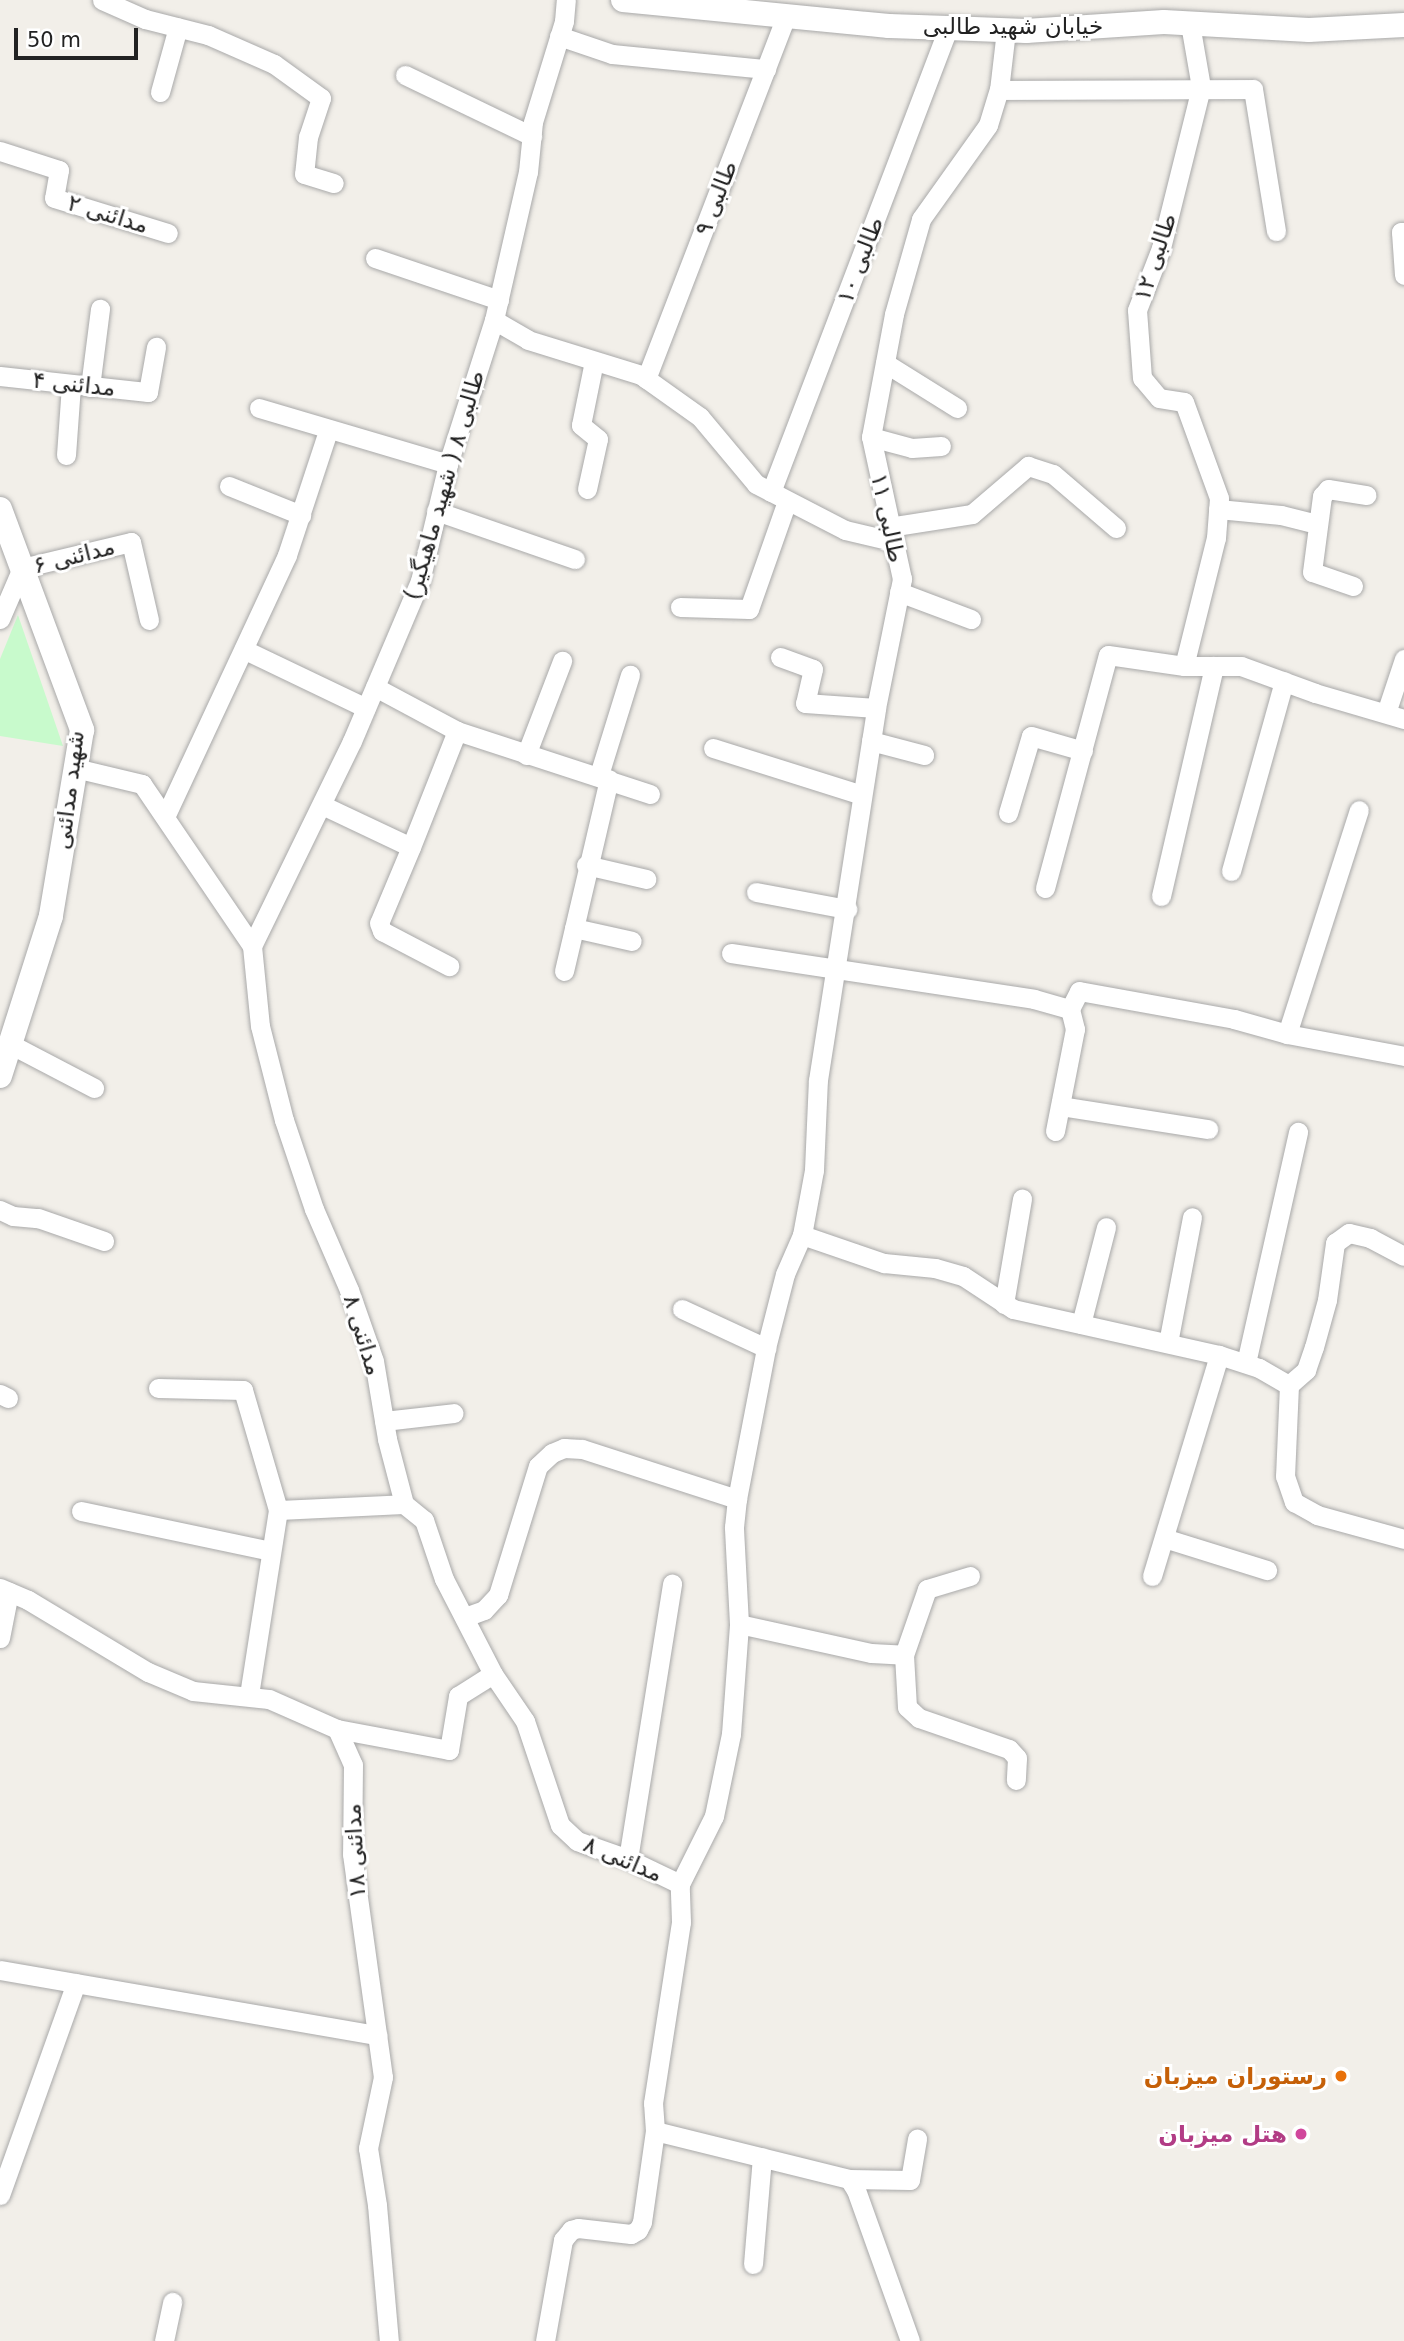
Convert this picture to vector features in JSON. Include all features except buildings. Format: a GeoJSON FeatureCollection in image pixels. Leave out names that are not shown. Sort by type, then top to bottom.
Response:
{"type":"FeatureCollection","features":[{"type":"Feature","properties":{"kind":"street"},"geometry":{"type":"LineString","coordinates":[[102,0],[145,19],[208,35],[274,64],[321,97],[308,137],[304,174],[334,183]]}},
{"type":"Feature","properties":{"kind":"street","name":"طالبی ۸ ( شهید ماهیگیر)"},"geometry":{"type":"LineString","coordinates":[[252,946],[322,805],[420,581],[448,464],[494,320],[528,172],[532,136],[566,0]]}},
{"type":"Feature","properties":{"kind":"street","name":"خیابان شهید طالبی"},"geometry":{"type":"LineString","coordinates":[[623,0],[889,26],[1006,30],[1190,24],[1309,30],[1404,25]]}},
{"type":"Feature","properties":{"kind":"street","name":"طالبی ۹"},"geometry":{"type":"LineString","coordinates":[[646,379],[786,16]]}},
{"type":"Feature","properties":{"kind":"street","name":"طالبی ۱۲"},"geometry":{"type":"LineString","coordinates":[[1184,666],[1216,538],[1219,498],[1184,402],[1159,398],[1142,379],[1137,310],[1161,248],[1202,87],[1190,24]]}},
{"type":"Feature","properties":{"kind":"street"},"geometry":{"type":"LineString","coordinates":[[160,92],[178,27]]}},
{"type":"Feature","properties":{"kind":"street","name":"طالبی ۱۰"},"geometry":{"type":"LineString","coordinates":[[680,607],[748,609],[779,496],[948,28]]}},
{"type":"Feature","properties":{"kind":"street","name":"طالبی ۱۱"},"geometry":{"type":"LineString","coordinates":[[680,1884],[715,1815],[731,1734],[739,1624],[734,1527],[737,1499],[765,1348],[785,1274],[802,1236],[814,1170],[818,1080],[847,909],[876,708],[902,579],[871,436],[894,314],[921,219],[988,125],[999,90],[1006,30]]}},
{"type":"Feature","properties":{"kind":"street"},"geometry":{"type":"LineString","coordinates":[[559,36],[612,54],[766,69]]}},
{"type":"Feature","properties":{"kind":"street"},"geometry":{"type":"LineString","coordinates":[[405,75],[532,136]]}},
{"type":"Feature","properties":{"kind":"street"},"geometry":{"type":"LineString","coordinates":[[999,90],[1202,87],[1253,89],[1276,231]]}},
{"type":"Feature","properties":{"kind":"street","name":"مدائنی ۲"},"geometry":{"type":"LineString","coordinates":[[0,151],[59,170],[54,198],[168,233]]}},
{"type":"Feature","properties":{"kind":"street"},"geometry":{"type":"LineString","coordinates":[[1404,232],[1401,232],[1404,275]]}},
{"type":"Feature","properties":{"kind":"street"},"geometry":{"type":"LineString","coordinates":[[375,258],[499,300]]}},
{"type":"Feature","properties":{"kind":"street"},"geometry":{"type":"LineString","coordinates":[[66,455],[100,309]]}},
{"type":"Feature","properties":{"kind":"street"},"geometry":{"type":"LineString","coordinates":[[494,320],[527,340],[646,379],[700,417],[756,484],[845,530],[891,534],[972,514],[1028,467],[1052,474],[1116,528]]}},
{"type":"Feature","properties":{"kind":"street","name":"مدائنی ۴"},"geometry":{"type":"LineString","coordinates":[[0,376],[148,392],[156,347]]}},
{"type":"Feature","properties":{"kind":"street"},"geometry":{"type":"LineString","coordinates":[[587,489],[598,439],[581,425],[594,361]]}},
{"type":"Feature","properties":{"kind":"street"},"geometry":{"type":"LineString","coordinates":[[885,363],[957,408]]}},
{"type":"Feature","properties":{"kind":"street"},"geometry":{"type":"LineString","coordinates":[[259,408],[328,431],[448,464]]}},
{"type":"Feature","properties":{"kind":"street"},"geometry":{"type":"LineString","coordinates":[[165,817],[287,555],[328,431]]}},
{"type":"Feature","properties":{"kind":"street"},"geometry":{"type":"LineString","coordinates":[[871,436],[912,448],[941,446]]}},
{"type":"Feature","properties":{"kind":"street"},"geometry":{"type":"LineString","coordinates":[[229,486],[301,514]]}},
{"type":"Feature","properties":{"kind":"street"},"geometry":{"type":"LineString","coordinates":[[1353,586],[1312,572],[1322,496],[1328,489],[1367,495]]}},
{"type":"Feature","properties":{"kind":"street","name":"شهید مدائنی"},"geometry":{"type":"LineString","coordinates":[[0,509],[82,730],[51,916],[0,1076]]}},
{"type":"Feature","properties":{"kind":"street"},"geometry":{"type":"LineString","coordinates":[[1218,509],[1280,514],[1318,524]]}},
{"type":"Feature","properties":{"kind":"street"},"geometry":{"type":"LineString","coordinates":[[436,511],[489,527],[575,559]]}},
{"type":"Feature","properties":{"kind":"street","name":"مدائنی ۶"},"geometry":{"type":"LineString","coordinates":[[22,568],[131,542],[149,620]]}},
{"type":"Feature","properties":{"kind":"street"},"geometry":{"type":"LineString","coordinates":[[0,619],[22,568]]}},
{"type":"Feature","properties":{"kind":"street"},"geometry":{"type":"LineString","coordinates":[[899,592],[971,620]]}},
{"type":"Feature","properties":{"kind":"street"},"geometry":{"type":"LineString","coordinates":[[245,650],[366,708]]}},
{"type":"Feature","properties":{"kind":"street"},"geometry":{"type":"LineString","coordinates":[[1045,888],[1108,655],[1184,666],[1241,666],[1395,716],[1404,659]]}},
{"type":"Feature","properties":{"kind":"street"},"geometry":{"type":"LineString","coordinates":[[780,657],[813,669],[805,703],[876,708]]}},
{"type":"Feature","properties":{"kind":"street"},"geometry":{"type":"LineString","coordinates":[[526,755],[562,661]]}},
{"type":"Feature","properties":{"kind":"street"},"geometry":{"type":"LineString","coordinates":[[1161,896],[1214,666]]}},
{"type":"Feature","properties":{"kind":"street"},"geometry":{"type":"LineString","coordinates":[[564,971],[604,777],[630,675]]}},
{"type":"Feature","properties":{"kind":"street"},"geometry":{"type":"LineString","coordinates":[[1231,871],[1284,681]]}},
{"type":"Feature","properties":{"kind":"street"},"geometry":{"type":"LineString","coordinates":[[375,687],[457,731],[650,794]]}},
{"type":"Feature","properties":{"kind":"street"},"geometry":{"type":"LineString","coordinates":[[449,966],[382,931],[379,923],[457,731]]}},
{"type":"Feature","properties":{"kind":"street"},"geometry":{"type":"LineString","coordinates":[[1008,813],[1031,736],[1083,751]]}},
{"type":"Feature","properties":{"kind":"street"},"geometry":{"type":"LineString","coordinates":[[871,741],[924,755]]}},
{"type":"Feature","properties":{"kind":"street"},"geometry":{"type":"LineString","coordinates":[[713,748],[862,795]]}},
{"type":"Feature","properties":{"kind":"street","name":"مدائنی ۸"},"geometry":{"type":"LineString","coordinates":[[75,768],[142,784],[252,946],[260,1026],[284,1120],[314,1209],[349,1290],[374,1361],[384,1421],[404,1504],[424,1520],[444,1579],[494,1674],[525,1721],[561,1825],[577,1841],[628,1859],[680,1884]]}},
{"type":"Feature","properties":{"kind":"street"},"geometry":{"type":"LineString","coordinates":[[322,805],[411,847]]}},
{"type":"Feature","properties":{"kind":"street"},"geometry":{"type":"LineString","coordinates":[[1287,1034],[1359,810]]}},
{"type":"Feature","properties":{"kind":"street"},"geometry":{"type":"LineString","coordinates":[[586,865],[646,879]]}},
{"type":"Feature","properties":{"kind":"street"},"geometry":{"type":"LineString","coordinates":[[756,892],[847,909]]}},
{"type":"Feature","properties":{"kind":"street"},"geometry":{"type":"LineString","coordinates":[[575,928],[632,941]]}},
{"type":"Feature","properties":{"kind":"street"},"geometry":{"type":"LineString","coordinates":[[731,953],[1034,999],[1070,1009]]}},
{"type":"Feature","properties":{"kind":"street"},"geometry":{"type":"LineString","coordinates":[[1055,1131],[1075,1029],[1070,1009],[1079,991],[1234,1019],[1287,1034],[1402,1051]]}},
{"type":"Feature","properties":{"kind":"street"},"geometry":{"type":"LineString","coordinates":[[10,1044],[94,1088]]}},
{"type":"Feature","properties":{"kind":"street"},"geometry":{"type":"LineString","coordinates":[[1060,1106],[1208,1129]]}},
{"type":"Feature","properties":{"kind":"street"},"geometry":{"type":"LineString","coordinates":[[1246,1363],[1298,1132]]}},
{"type":"Feature","properties":{"kind":"street"},"geometry":{"type":"LineString","coordinates":[[1004,1304],[1022,1199]]}},
{"type":"Feature","properties":{"kind":"street"},"geometry":{"type":"LineString","coordinates":[[0,1210],[13,1216],[38,1218],[104,1241]]}},
{"type":"Feature","properties":{"kind":"street"},"geometry":{"type":"LineString","coordinates":[[1168,1343],[1192,1217]]}},
{"type":"Feature","properties":{"kind":"street"},"geometry":{"type":"LineString","coordinates":[[1081,1324],[1106,1227]]}},
{"type":"Feature","properties":{"kind":"street"},"geometry":{"type":"LineString","coordinates":[[1404,1256],[1370,1238],[1349,1233],[1335,1243],[1327,1300],[1314,1347],[1306,1370],[1289,1385],[1285,1476],[1294,1502],[1317,1515],[1404,1539]]}},
{"type":"Feature","properties":{"kind":"street"},"geometry":{"type":"LineString","coordinates":[[802,1236],[884,1263],[935,1268],[963,1276],[1013,1309],[1219,1355],[1246,1363],[1289,1385]]}},
{"type":"Feature","properties":{"kind":"street"},"geometry":{"type":"LineString","coordinates":[[682,1309],[765,1348]]}},
{"type":"Feature","properties":{"kind":"street"},"geometry":{"type":"LineString","coordinates":[[1152,1576],[1219,1355]]}},
{"type":"Feature","properties":{"kind":"street"},"geometry":{"type":"LineString","coordinates":[[159,1388],[243,1390],[278,1510],[249,1695]]}},
{"type":"Feature","properties":{"kind":"street"},"geometry":{"type":"LineString","coordinates":[[384,1421],[454,1413]]}},
{"type":"Feature","properties":{"kind":"street"},"geometry":{"type":"LineString","coordinates":[[465,1617],[484,1610],[498,1595],[538,1466],[552,1453],[564,1448],[582,1449],[737,1499]]}},
{"type":"Feature","properties":{"kind":"street"},"geometry":{"type":"LineString","coordinates":[[278,1510],[404,1504]]}},
{"type":"Feature","properties":{"kind":"street"},"geometry":{"type":"LineString","coordinates":[[81,1511],[271,1550]]}},
{"type":"Feature","properties":{"kind":"street"},"geometry":{"type":"LineString","coordinates":[[1164,1538],[1267,1570]]}},
{"type":"Feature","properties":{"kind":"street"},"geometry":{"type":"LineString","coordinates":[[970,1576],[927,1589],[904,1655],[907,1707],[919,1718],[1009,1749],[1017,1758],[1016,1780]]}},
{"type":"Feature","properties":{"kind":"street"},"geometry":{"type":"LineString","coordinates":[[628,1859],[672,1583]]}},
{"type":"Feature","properties":{"kind":"street"},"geometry":{"type":"LineString","coordinates":[[0,1638],[5,1590],[148,1672],[193,1692],[249,1695],[269,1699],[337,1729],[449,1751],[458,1696],[494,1674]]}},
{"type":"Feature","properties":{"kind":"street"},"geometry":{"type":"LineString","coordinates":[[739,1624],[871,1653],[904,1655]]}},
{"type":"Feature","properties":{"kind":"street","name":"مدائنی ۱۸"},"geometry":{"type":"LineString","coordinates":[[337,1729],[352,1765],[352,1854],[383,2077],[368,2148],[377,2205],[389,2341]]}},
{"type":"Feature","properties":{"kind":"street"},"geometry":{"type":"LineString","coordinates":[[545,2341],[564,2240],[571,2230],[578,2228],[631,2234],[638,2230],[642,2222],[655,2131],[653,2103],[681,1922],[680,1884]]}},
{"type":"Feature","properties":{"kind":"street"},"geometry":{"type":"LineString","coordinates":[[0,1970],[377,2035]]}},
{"type":"Feature","properties":{"kind":"street"},"geometry":{"type":"LineString","coordinates":[[0,2195],[76,1983]]}},
{"type":"Feature","properties":{"kind":"street"},"geometry":{"type":"LineString","coordinates":[[655,2131],[849,2179],[910,2180],[917,2139]]}},
{"type":"Feature","properties":{"kind":"street"},"geometry":{"type":"LineString","coordinates":[[753,2264],[762,2157]]}},
{"type":"Feature","properties":{"kind":"street"},"geometry":{"type":"LineString","coordinates":[[849,2179],[856,2190],[910,2341]]}},
{"type":"Feature","properties":{"kind":"street"},"geometry":{"type":"LineString","coordinates":[[164,2341],[172,2302]]}},
{"type":"Feature","properties":{"kind":"green space"},"geometry":{"type":"Polygon","coordinates":[[[18,615],[63,746],[0,736],[0,659],[18,615]]]}},
{"type":"Feature","properties":{"kind":"place","name":"رستوران میزبان"},"geometry":{"type":"Point","coordinates":[1341,2076]}},
{"type":"Feature","properties":{"kind":"place","name":"هتل میزبان"},"geometry":{"type":"Point","coordinates":[1301,2134]}}]}
